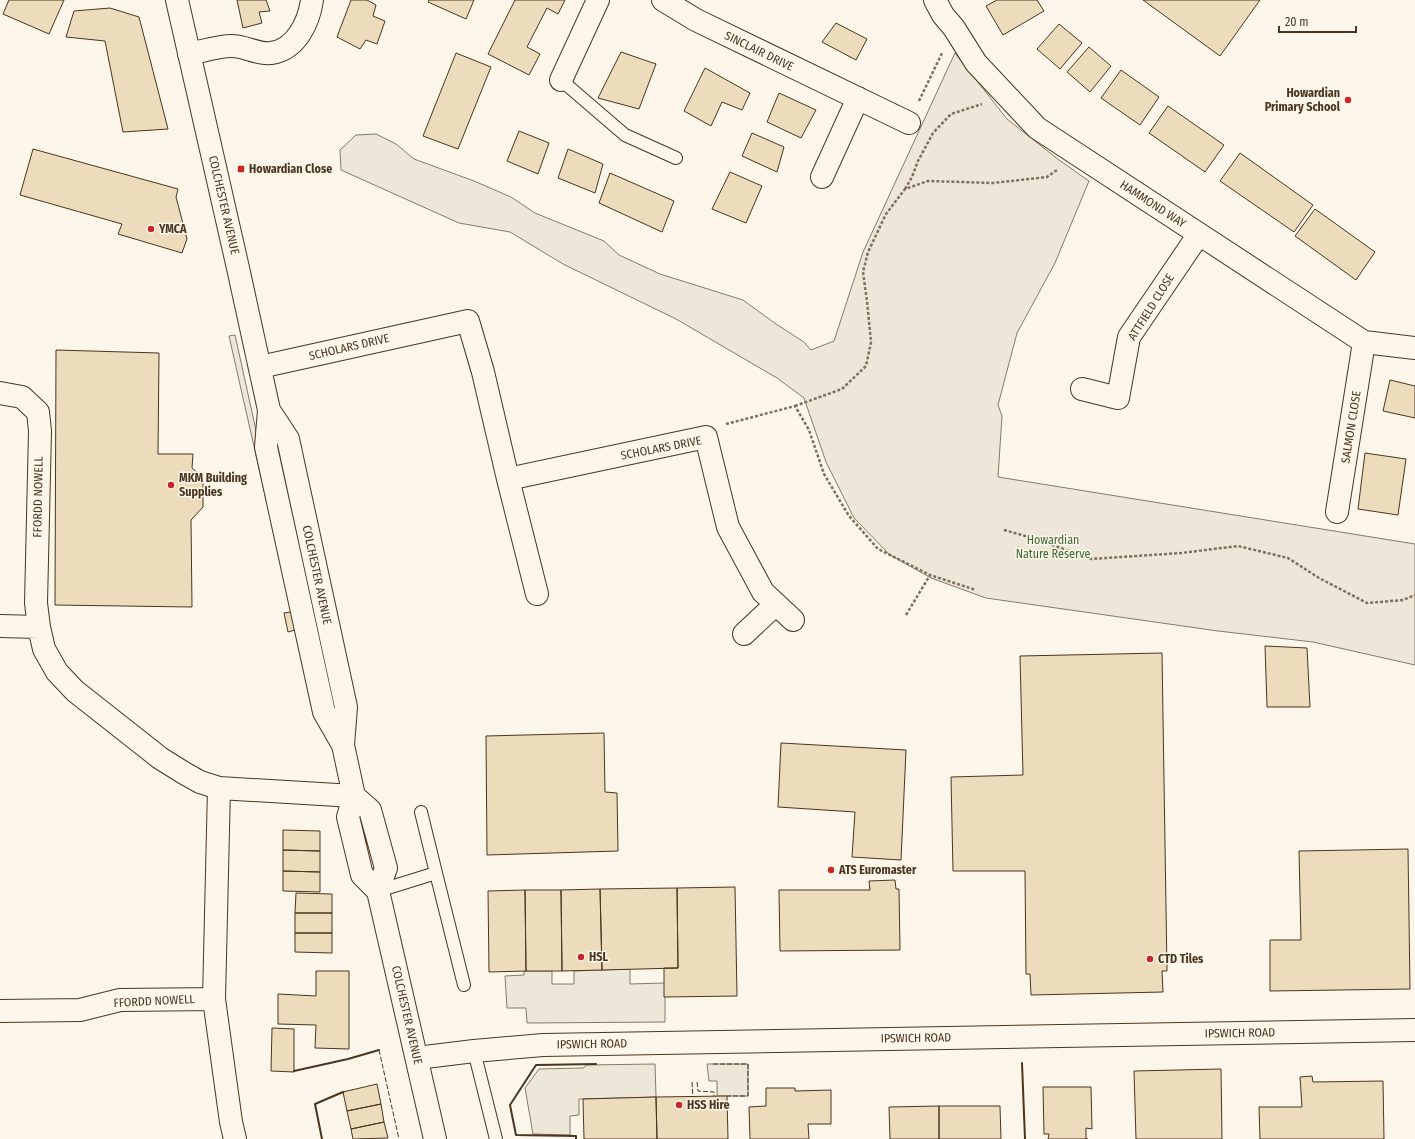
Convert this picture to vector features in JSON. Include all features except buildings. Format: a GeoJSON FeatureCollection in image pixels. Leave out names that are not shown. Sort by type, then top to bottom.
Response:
{"type":"FeatureCollection","features":[{"type":"Feature","properties":{"kind":"street","name":"COLCHESTER AVENUE"},"geometry":{"type":"LineString","coordinates":[[177,0],[269,410],[266,447],[324,712],[343,745],[354,796]]}},
{"type":"Feature","properties":{"kind":"street"},"geometry":{"type":"LineString","coordinates":[[189,54],[230,46],[243,46],[258,51],[271,53],[283,49],[295,40],[303,28],[309,14],[312,0]]}},
{"type":"Feature","properties":{"kind":"street"},"geometry":{"type":"LineString","coordinates":[[560,80],[598,0]]}},
{"type":"Feature","properties":{"kind":"street","name":"SINCLAIR DRIVE"},"geometry":{"type":"LineString","coordinates":[[663,0],[696,20],[909,123]]}},
{"type":"Feature","properties":{"kind":"street","name":"HAMMOND WAY"},"geometry":{"type":"LineString","coordinates":[[935,0],[943,15],[954,28],[976,63],[1038,128],[1364,342],[1415,348]]}},
{"type":"Feature","properties":{"kind":"street"},"geometry":{"type":"LineString","coordinates":[[822,177],[858,98]]}},
{"type":"Feature","properties":{"kind":"street","name":"ATTFIELD CLOSE"},"geometry":{"type":"LineString","coordinates":[[1082,389],[1118,398],[1129,337],[1199,234]]}},
{"type":"Feature","properties":{"kind":"street","name":"SCHOLARS DRIVE"},"geometry":{"type":"LineString","coordinates":[[260,367],[468,321],[537,594]]}},
{"type":"Feature","properties":{"kind":"street","name":"SALMON CLOSE"},"geometry":{"type":"LineString","coordinates":[[1337,512],[1364,342]]}},
{"type":"Feature","properties":{"kind":"street","name":"FFORDD NOWELL"},"geometry":{"type":"LineString","coordinates":[[0,393],[22,397],[38,412],[40,431],[36,603],[44,649],[57,672],[75,691],[160,758],[200,782],[219,788],[354,796]]}},
{"type":"Feature","properties":{"kind":"street","name":"SCHOLARS DRIVE"},"geometry":{"type":"LineString","coordinates":[[508,479],[706,437],[728,527],[763,592],[793,620]]}},
{"type":"Feature","properties":{"kind":"street"},"geometry":{"type":"LineString","coordinates":[[744,634],[776,604]]}},
{"type":"Feature","properties":{"kind":"street"},"geometry":{"type":"LineString","coordinates":[[0,626],[39,627]]}},
{"type":"Feature","properties":{"kind":"street"},"geometry":{"type":"LineString","coordinates":[[219,788],[214,999],[233,1131]]}},
{"type":"Feature","properties":{"kind":"street"},"geometry":{"type":"LineString","coordinates":[[354,796],[370,810],[386,868],[378,891]]}},
{"type":"Feature","properties":{"kind":"street","name":"COLCHESTER AVENUE"},"geometry":{"type":"LineString","coordinates":[[378,891],[435,1139]]}},
{"type":"Feature","properties":{"kind":"street","name":"FFORDD NOWELL"},"geometry":{"type":"LineString","coordinates":[[0,1011],[80,1010],[120,1000],[214,999]]}},
{"type":"Feature","properties":{"kind":"street","name":"IPSWICH ROAD"},"geometry":{"type":"LineString","coordinates":[[417,1058],[543,1045],[1415,1030]]}},
{"type":"Feature","properties":{"kind":"lane"},"geometry":{"type":"LineString","coordinates":[[560,80],[625,134],[676,158]]}},
{"type":"Feature","properties":{"kind":"lane"},"geometry":{"type":"LineString","coordinates":[[421,812],[464,985]]}},
{"type":"Feature","properties":{"kind":"lane"},"geometry":{"type":"LineString","coordinates":[[378,891],[436,873]]}},
{"type":"Feature","properties":{"kind":"lane"},"geometry":{"type":"LineString","coordinates":[[474,1051],[496,1139]]}},
{"type":"Feature","properties":{"kind":"path"},"geometry":{"type":"LineString","coordinates":[[909,123],[954,28]]}},
{"type":"Feature","properties":{"kind":"path"},"geometry":{"type":"LineString","coordinates":[[706,437],[723,425],[795,406],[842,389],[866,366],[871,342],[863,272],[868,252],[886,214],[912,177],[918,161],[933,133],[951,114],[979,105],[1003,91]]}},
{"type":"Feature","properties":{"kind":"path"},"geometry":{"type":"LineString","coordinates":[[905,189],[928,181],[993,183],[1047,177],[1079,156]]}},
{"type":"Feature","properties":{"kind":"path"},"geometry":{"type":"LineString","coordinates":[[795,406],[809,430],[824,474],[849,516],[878,549],[930,575],[976,590]]}},
{"type":"Feature","properties":{"kind":"path"},"geometry":{"type":"LineString","coordinates":[[1004,530],[1036,538],[1091,559],[1181,553],[1238,546],[1288,558],[1319,578],[1367,603],[1403,600],[1415,595]]}},
{"type":"Feature","properties":{"kind":"path"},"geometry":{"type":"LineString","coordinates":[[906,615],[930,575]]}},
{"type":"Feature","properties":{"kind":"green space","name":"Howardian Nature Reserve"},"geometry":{"type":"Polygon","coordinates":[[[955,53],[1007,119],[1059,160],[1089,181],[1055,263],[1017,333],[998,405],[1002,416],[998,477],[1415,544],[1415,665],[1313,642],[1218,631],[986,598],[931,578],[890,555],[854,518],[826,462],[804,398],[777,378],[676,319],[563,264],[510,232],[459,223],[341,170],[340,150],[356,135],[376,134],[396,144],[414,159],[474,181],[511,197],[535,213],[604,241],[619,255],[660,274],[743,300],[804,342],[811,350],[834,341],[863,252],[955,53]]]}},
{"type":"Feature","properties":{"kind":"green space"},"geometry":{"type":"Polygon","coordinates":[[[235,335],[272,503],[267,504],[229,336],[235,335]]]}},
{"type":"Feature","properties":{"kind":"shaded area"},"geometry":{"type":"Polygon","coordinates":[[[630,969],[630,984],[665,983],[665,1022],[527,1023],[526,1008],[507,1008],[505,976],[524,975],[524,971],[552,971],[552,984],[574,984],[574,971],[630,969]]]}},
{"type":"Feature","properties":{"kind":"shaded area"},"geometry":{"type":"Polygon","coordinates":[[[655,1064],[656,1097],[579,1099],[579,1115],[570,1116],[570,1135],[533,1134],[525,1088],[539,1069],[583,1068],[587,1065],[655,1064]]]}},
{"type":"Feature","properties":{"kind":"shaded area"},"geometry":{"type":"Polygon","coordinates":[[[707,1064],[748,1064],[748,1096],[717,1096],[717,1081],[709,1081],[707,1064]]]}},
{"type":"Feature","properties":{"kind":"fence"},"geometry":{"type":"LineString","coordinates":[[379,1050],[399,1139]]}},
{"type":"Feature","properties":{"kind":"fence"},"geometry":{"type":"LineString","coordinates":[[713,1064],[748,1064],[748,1096],[727,1096]]}},
{"type":"Feature","properties":{"kind":"fence"},"geometry":{"type":"LineString","coordinates":[[692,1082],[693,1097]]}},
{"type":"Feature","properties":{"kind":"fence"},"geometry":{"type":"LineString","coordinates":[[697,1082],[698,1091],[714,1092],[714,1096]]}},
{"type":"Feature","properties":{"kind":"wall"},"geometry":{"type":"LineString","coordinates":[[294,1071],[348,1059],[379,1050]]}},
{"type":"Feature","properties":{"kind":"wall"},"geometry":{"type":"LineString","coordinates":[[1022,1063],[1025,1139]]}},
{"type":"Feature","properties":{"kind":"wall"},"geometry":{"type":"LineString","coordinates":[[576,1139],[576,1136],[516,1135],[510,1105],[536,1065],[596,1064]]}},
{"type":"Feature","properties":{"kind":"wall"},"geometry":{"type":"LineString","coordinates":[[322,1139],[315,1104],[343,1092]]}},
{"type":"Feature","properties":{"kind":"place","name":"Howardian Primary School"},"geometry":{"type":"Point","coordinates":[1348,100]}},
{"type":"Feature","properties":{"kind":"place","name":"Howardian Close"},"geometry":{"type":"Point","coordinates":[241,169]}},
{"type":"Feature","properties":{"kind":"place","name":"YMCA"},"geometry":{"type":"Point","coordinates":[151,229]}},
{"type":"Feature","properties":{"kind":"place","name":"MKM Building Supplies"},"geometry":{"type":"Point","coordinates":[171,485]}},
{"type":"Feature","properties":{"kind":"place","name":"ATS Euromaster"},"geometry":{"type":"Point","coordinates":[831,870]}},
{"type":"Feature","properties":{"kind":"place","name":"HSL"},"geometry":{"type":"Point","coordinates":[581,957]}},
{"type":"Feature","properties":{"kind":"place","name":"CTD Tiles"},"geometry":{"type":"Point","coordinates":[1150,959]}},
{"type":"Feature","properties":{"kind":"place","name":"HSS Hire"},"geometry":{"type":"Point","coordinates":[679,1105]}}]}
